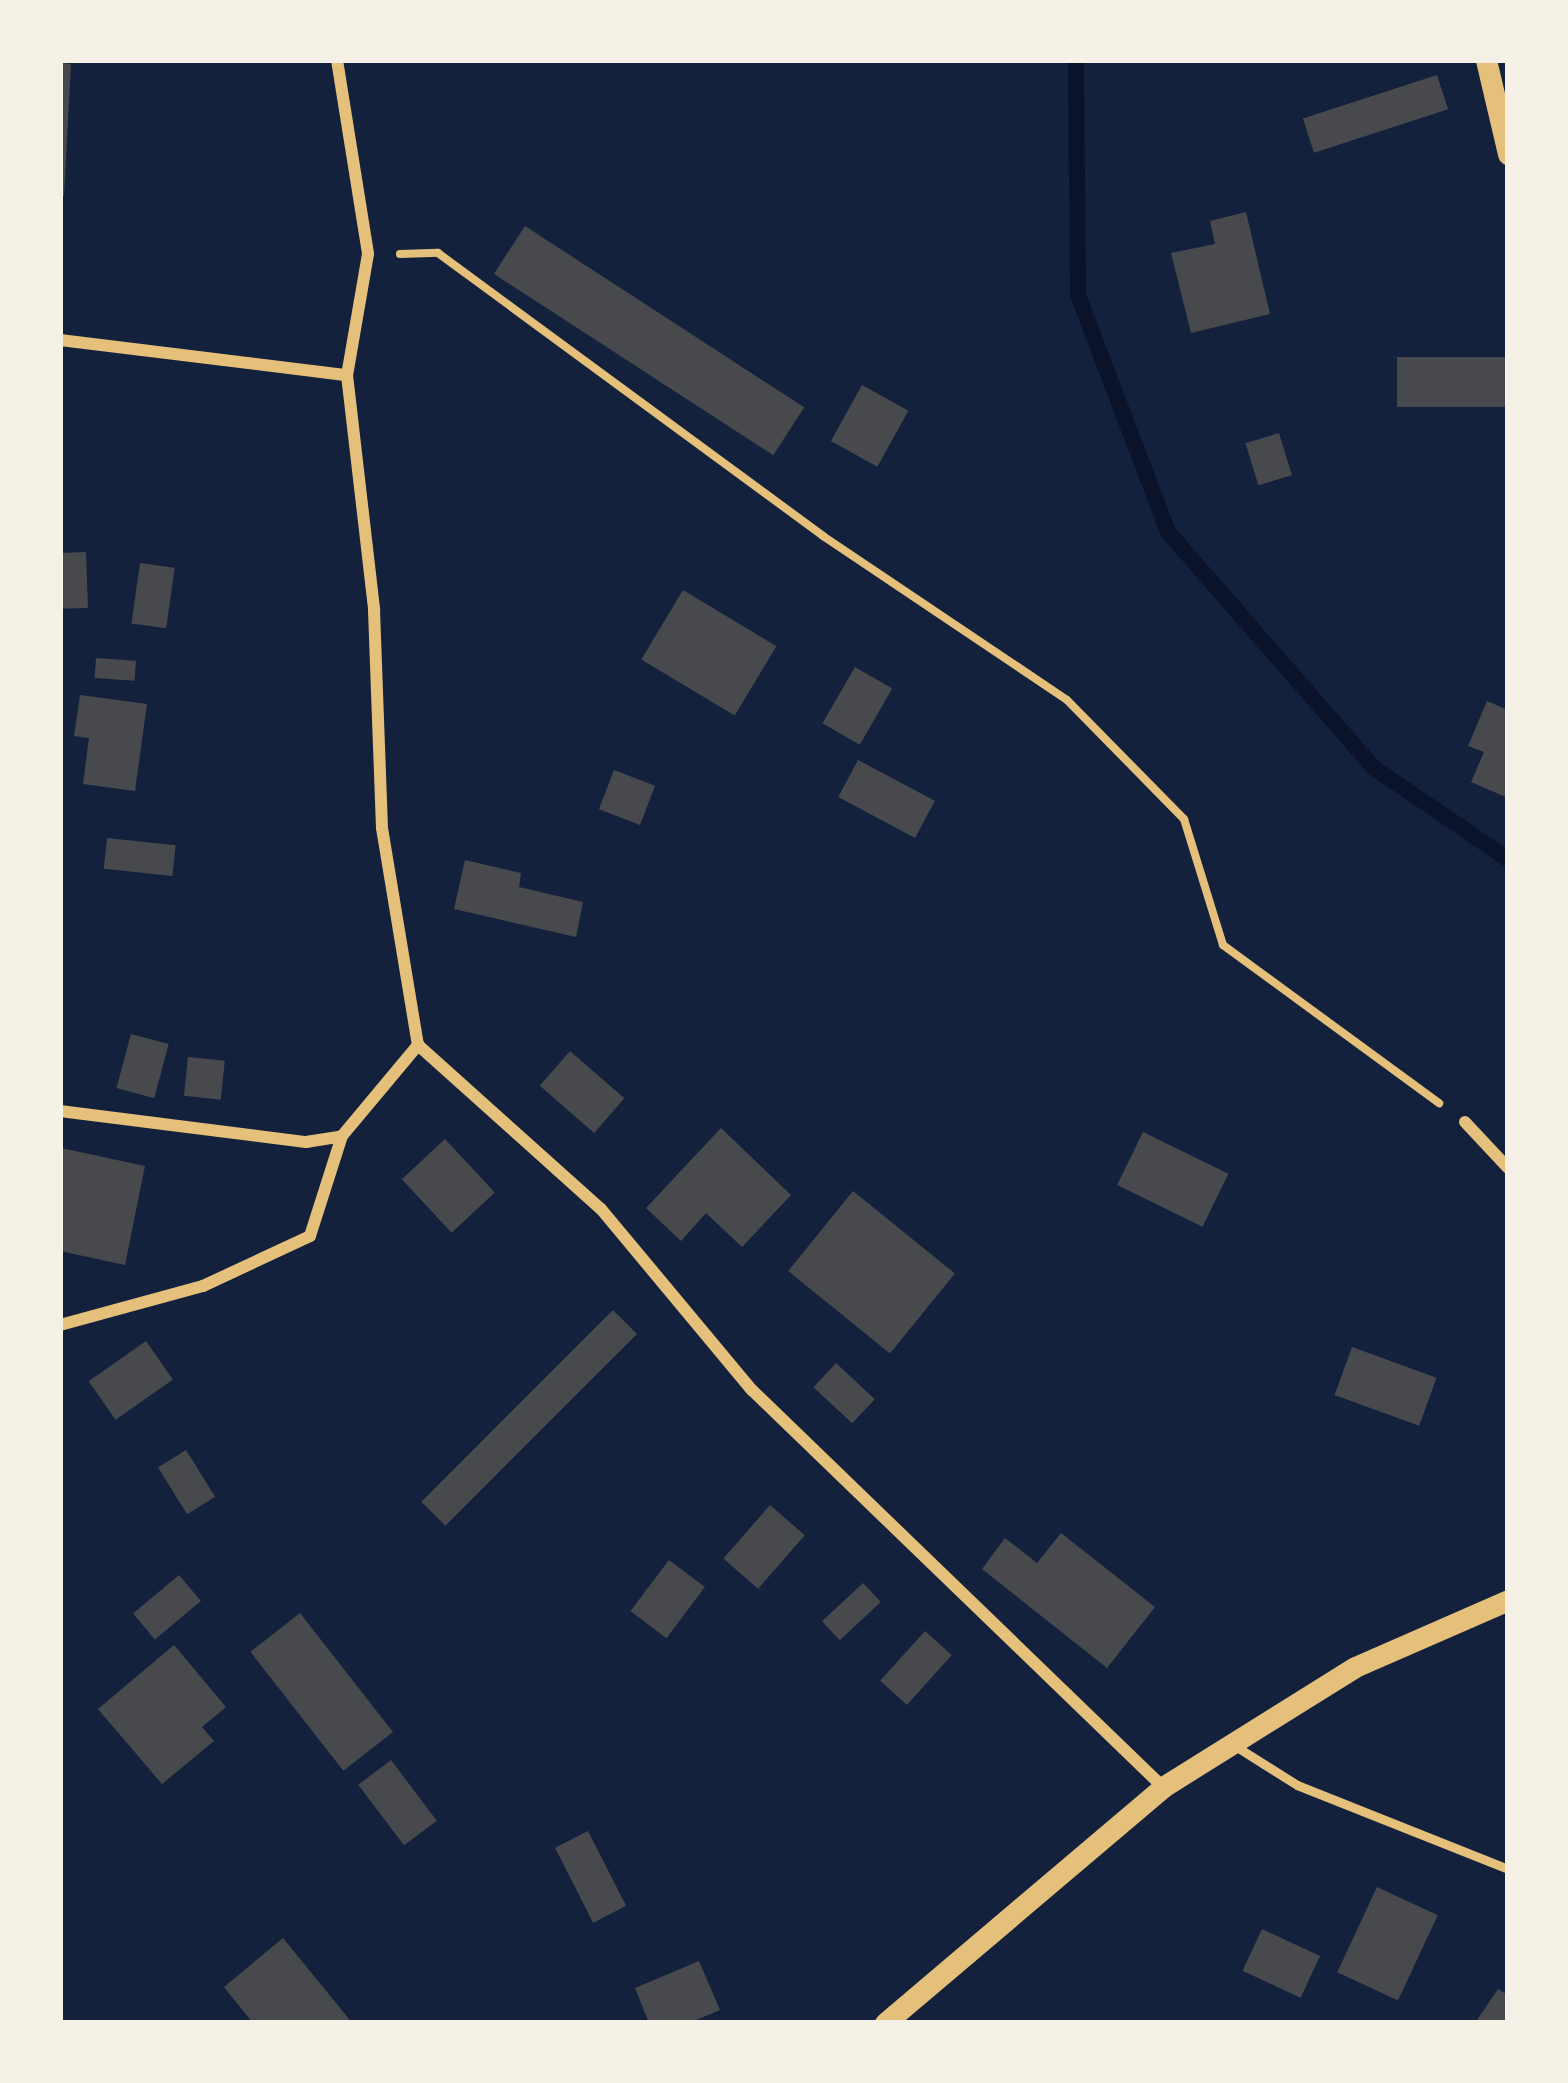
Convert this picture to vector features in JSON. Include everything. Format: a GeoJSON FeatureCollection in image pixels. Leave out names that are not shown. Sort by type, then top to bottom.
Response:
{"type":"FeatureCollection","features":[{"type":"Feature","properties":{"kind":"street"},"geometry":{"type":"LineString","coordinates":[[337,60],[368,254],[351,319],[347,375],[374,610],[382,828],[418,1046],[601,1209],[752,1390],[1163,1787]]}},
{"type":"Feature","properties":{"kind":"street"},"geometry":{"type":"LineString","coordinates":[[1486,60],[1508,154]]}},
{"type":"Feature","properties":{"kind":"street"},"geometry":{"type":"LineString","coordinates":[[60,340],[347,375]]}},
{"type":"Feature","properties":{"kind":"street"},"geometry":{"type":"LineString","coordinates":[[60,1324],[203,1286],[310,1236],[342,1136],[418,1046]]}},
{"type":"Feature","properties":{"kind":"street"},"geometry":{"type":"LineString","coordinates":[[60,1111],[306,1142],[342,1136]]}},
{"type":"Feature","properties":{"kind":"street"},"geometry":{"type":"LineString","coordinates":[[1465,1122],[1508,1168]]}},
{"type":"Feature","properties":{"kind":"street"},"geometry":{"type":"LineString","coordinates":[[885,2023],[1163,1787],[1355,1667],[1508,1600]]}},
{"type":"Feature","properties":{"kind":"lane"},"geometry":{"type":"LineString","coordinates":[[1232,1744],[1298,1785],[1508,1869]]}},
{"type":"Feature","properties":{"kind":"path"},"geometry":{"type":"LineString","coordinates":[[368,254],[438,253],[824,536],[1066,700],[1184,819],[1223,945],[1465,1122]]}},
{"type":"Feature","properties":{"kind":"building"},"geometry":{"type":"Polygon","coordinates":[[[60,63],[71,64],[64,196],[60,196],[60,63]]]}},
{"type":"Feature","properties":{"kind":"building"},"geometry":{"type":"Polygon","coordinates":[[[1437,75],[1448,109],[1314,153],[1303,119],[1437,75]]]}},
{"type":"Feature","properties":{"kind":"building"},"geometry":{"type":"Polygon","coordinates":[[[1246,212],[1270,314],[1191,333],[1171,253],[1215,244],[1210,221],[1246,212]]]}},
{"type":"Feature","properties":{"kind":"building"},"geometry":{"type":"Polygon","coordinates":[[[525,226],[804,407],[773,455],[494,274],[525,226]]]}},
{"type":"Feature","properties":{"kind":"building"},"geometry":{"type":"Polygon","coordinates":[[[1397,357],[1508,357],[1508,407],[1397,407],[1397,357]]]}},
{"type":"Feature","properties":{"kind":"building"},"geometry":{"type":"Polygon","coordinates":[[[862,385],[908,411],[877,467],[831,441],[862,385]]]}},
{"type":"Feature","properties":{"kind":"building"},"geometry":{"type":"Polygon","coordinates":[[[1279,433],[1292,475],[1258,485],[1246,443],[1279,433]]]}},
{"type":"Feature","properties":{"kind":"building"},"geometry":{"type":"Polygon","coordinates":[[[86,552],[88,608],[62,609],[60,553],[86,552]]]}},
{"type":"Feature","properties":{"kind":"building"},"geometry":{"type":"Polygon","coordinates":[[[140,563],[175,568],[166,628],[132,623],[140,563]]]}},
{"type":"Feature","properties":{"kind":"building"},"geometry":{"type":"Polygon","coordinates":[[[683,590],[776,646],[735,716],[641,659],[683,590]]]}},
{"type":"Feature","properties":{"kind":"building"},"geometry":{"type":"Polygon","coordinates":[[[96,658],[136,661],[135,681],[95,678],[96,658]]]}},
{"type":"Feature","properties":{"kind":"building"},"geometry":{"type":"Polygon","coordinates":[[[855,667],[892,688],[860,745],[822,723],[855,667]]]}},
{"type":"Feature","properties":{"kind":"building"},"geometry":{"type":"Polygon","coordinates":[[[80,695],[147,704],[135,791],[83,784],[89,738],[74,736],[80,695]]]}},
{"type":"Feature","properties":{"kind":"building"},"geometry":{"type":"Polygon","coordinates":[[[1487,701],[1508,710],[1508,798],[1471,782],[1484,752],[1468,746],[1487,701]]]}},
{"type":"Feature","properties":{"kind":"building"},"geometry":{"type":"Polygon","coordinates":[[[858,760],[935,801],[915,838],[838,797],[858,760]]]}},
{"type":"Feature","properties":{"kind":"building"},"geometry":{"type":"Polygon","coordinates":[[[614,770],[655,786],[640,825],[599,809],[614,770]]]}},
{"type":"Feature","properties":{"kind":"building"},"geometry":{"type":"Polygon","coordinates":[[[107,838],[176,845],[172,876],[104,869],[107,838]]]}},
{"type":"Feature","properties":{"kind":"building"},"geometry":{"type":"Polygon","coordinates":[[[465,860],[521,873],[519,887],[583,902],[576,937],[454,909],[465,860]]]}},
{"type":"Feature","properties":{"kind":"building"},"geometry":{"type":"Polygon","coordinates":[[[131,1034],[169,1044],[154,1098],[117,1088],[131,1034]]]}},
{"type":"Feature","properties":{"kind":"building"},"geometry":{"type":"Polygon","coordinates":[[[570,1051],[624,1098],[594,1133],[540,1086],[570,1051]]]}},
{"type":"Feature","properties":{"kind":"building"},"geometry":{"type":"Polygon","coordinates":[[[188,1057],[225,1061],[221,1100],[184,1096],[188,1057]]]}},
{"type":"Feature","properties":{"kind":"building"},"geometry":{"type":"Polygon","coordinates":[[[721,1128],[791,1195],[742,1247],[706,1213],[681,1241],[646,1208],[721,1128]]]}},
{"type":"Feature","properties":{"kind":"building"},"geometry":{"type":"Polygon","coordinates":[[[1143,1132],[1228,1174],[1203,1227],[1117,1185],[1143,1132]]]}},
{"type":"Feature","properties":{"kind":"building"},"geometry":{"type":"Polygon","coordinates":[[[445,1139],[495,1192],[452,1233],[402,1179],[445,1139]]]}},
{"type":"Feature","properties":{"kind":"building"},"geometry":{"type":"Polygon","coordinates":[[[61,1148],[145,1166],[125,1265],[60,1251],[61,1148]]]}},
{"type":"Feature","properties":{"kind":"building"},"geometry":{"type":"Polygon","coordinates":[[[853,1191],[955,1273],[890,1353],[788,1271],[853,1191]]]}},
{"type":"Feature","properties":{"kind":"building"},"geometry":{"type":"Polygon","coordinates":[[[613,1310],[637,1334],[445,1526],[421,1502],[613,1310]]]}},
{"type":"Feature","properties":{"kind":"building"},"geometry":{"type":"Polygon","coordinates":[[[146,1341],[173,1380],[116,1420],[89,1381],[146,1341]]]}},
{"type":"Feature","properties":{"kind":"building"},"geometry":{"type":"Polygon","coordinates":[[[1352,1347],[1437,1378],[1419,1426],[1335,1395],[1352,1347]]]}},
{"type":"Feature","properties":{"kind":"building"},"geometry":{"type":"Polygon","coordinates":[[[836,1363],[875,1399],[852,1423],[813,1387],[836,1363]]]}},
{"type":"Feature","properties":{"kind":"building"},"geometry":{"type":"Polygon","coordinates":[[[186,1450],[215,1497],[187,1514],[158,1467],[186,1450]]]}},
{"type":"Feature","properties":{"kind":"building"},"geometry":{"type":"Polygon","coordinates":[[[770,1505],[805,1535],[758,1589],[723,1559],[770,1505]]]}},
{"type":"Feature","properties":{"kind":"building"},"geometry":{"type":"Polygon","coordinates":[[[1061,1533],[1155,1607],[1107,1668],[982,1569],[1005,1538],[1037,1563],[1061,1533]]]}},
{"type":"Feature","properties":{"kind":"building"},"geometry":{"type":"Polygon","coordinates":[[[669,1560],[705,1587],[666,1638],[630,1611],[669,1560]]]}},
{"type":"Feature","properties":{"kind":"building"},"geometry":{"type":"Polygon","coordinates":[[[179,1575],[201,1601],[155,1640],[133,1614],[179,1575]]]}},
{"type":"Feature","properties":{"kind":"building"},"geometry":{"type":"Polygon","coordinates":[[[863,1583],[881,1602],[840,1640],[822,1621],[863,1583]]]}},
{"type":"Feature","properties":{"kind":"building"},"geometry":{"type":"Polygon","coordinates":[[[300,1613],[393,1732],[343,1771],[250,1652],[300,1613]]]}},
{"type":"Feature","properties":{"kind":"building"},"geometry":{"type":"Polygon","coordinates":[[[925,1631],[952,1655],[907,1705],[880,1681],[925,1631]]]}},
{"type":"Feature","properties":{"kind":"building"},"geometry":{"type":"Polygon","coordinates":[[[174,1645],[226,1707],[202,1727],[214,1741],[162,1784],[98,1709],[174,1645]]]}},
{"type":"Feature","properties":{"kind":"building"},"geometry":{"type":"Polygon","coordinates":[[[391,1760],[437,1821],[404,1845],[358,1785],[391,1760]]]}},
{"type":"Feature","properties":{"kind":"building"},"geometry":{"type":"Polygon","coordinates":[[[588,1831],[626,1906],[593,1923],[555,1848],[588,1831]]]}},
{"type":"Feature","properties":{"kind":"building"},"geometry":{"type":"Polygon","coordinates":[[[1377,1887],[1438,1915],[1398,2001],[1337,1972],[1377,1887]]]}},
{"type":"Feature","properties":{"kind":"building"},"geometry":{"type":"Polygon","coordinates":[[[1262,1929],[1320,1956],[1301,1998],[1243,1971],[1262,1929]]]}},
{"type":"Feature","properties":{"kind":"building"},"geometry":{"type":"Polygon","coordinates":[[[283,1938],[349,2019],[343,2023],[253,2023],[224,1987],[283,1938]]]}},
{"type":"Feature","properties":{"kind":"building"},"geometry":{"type":"Polygon","coordinates":[[[699,1961],[720,2010],[689,2023],[649,2023],[635,1988],[699,1961]]]}},
{"type":"Feature","properties":{"kind":"building"},"geometry":{"type":"Polygon","coordinates":[[[1498,1989],[1508,1995],[1508,2023],[1475,2023],[1498,1989]]]}},
{"type":"Feature","properties":{"kind":"waterway"},"geometry":{"type":"LineString","coordinates":[[1076,60],[1078,295],[1168,532],[1374,768],[1508,859]]}}]}
